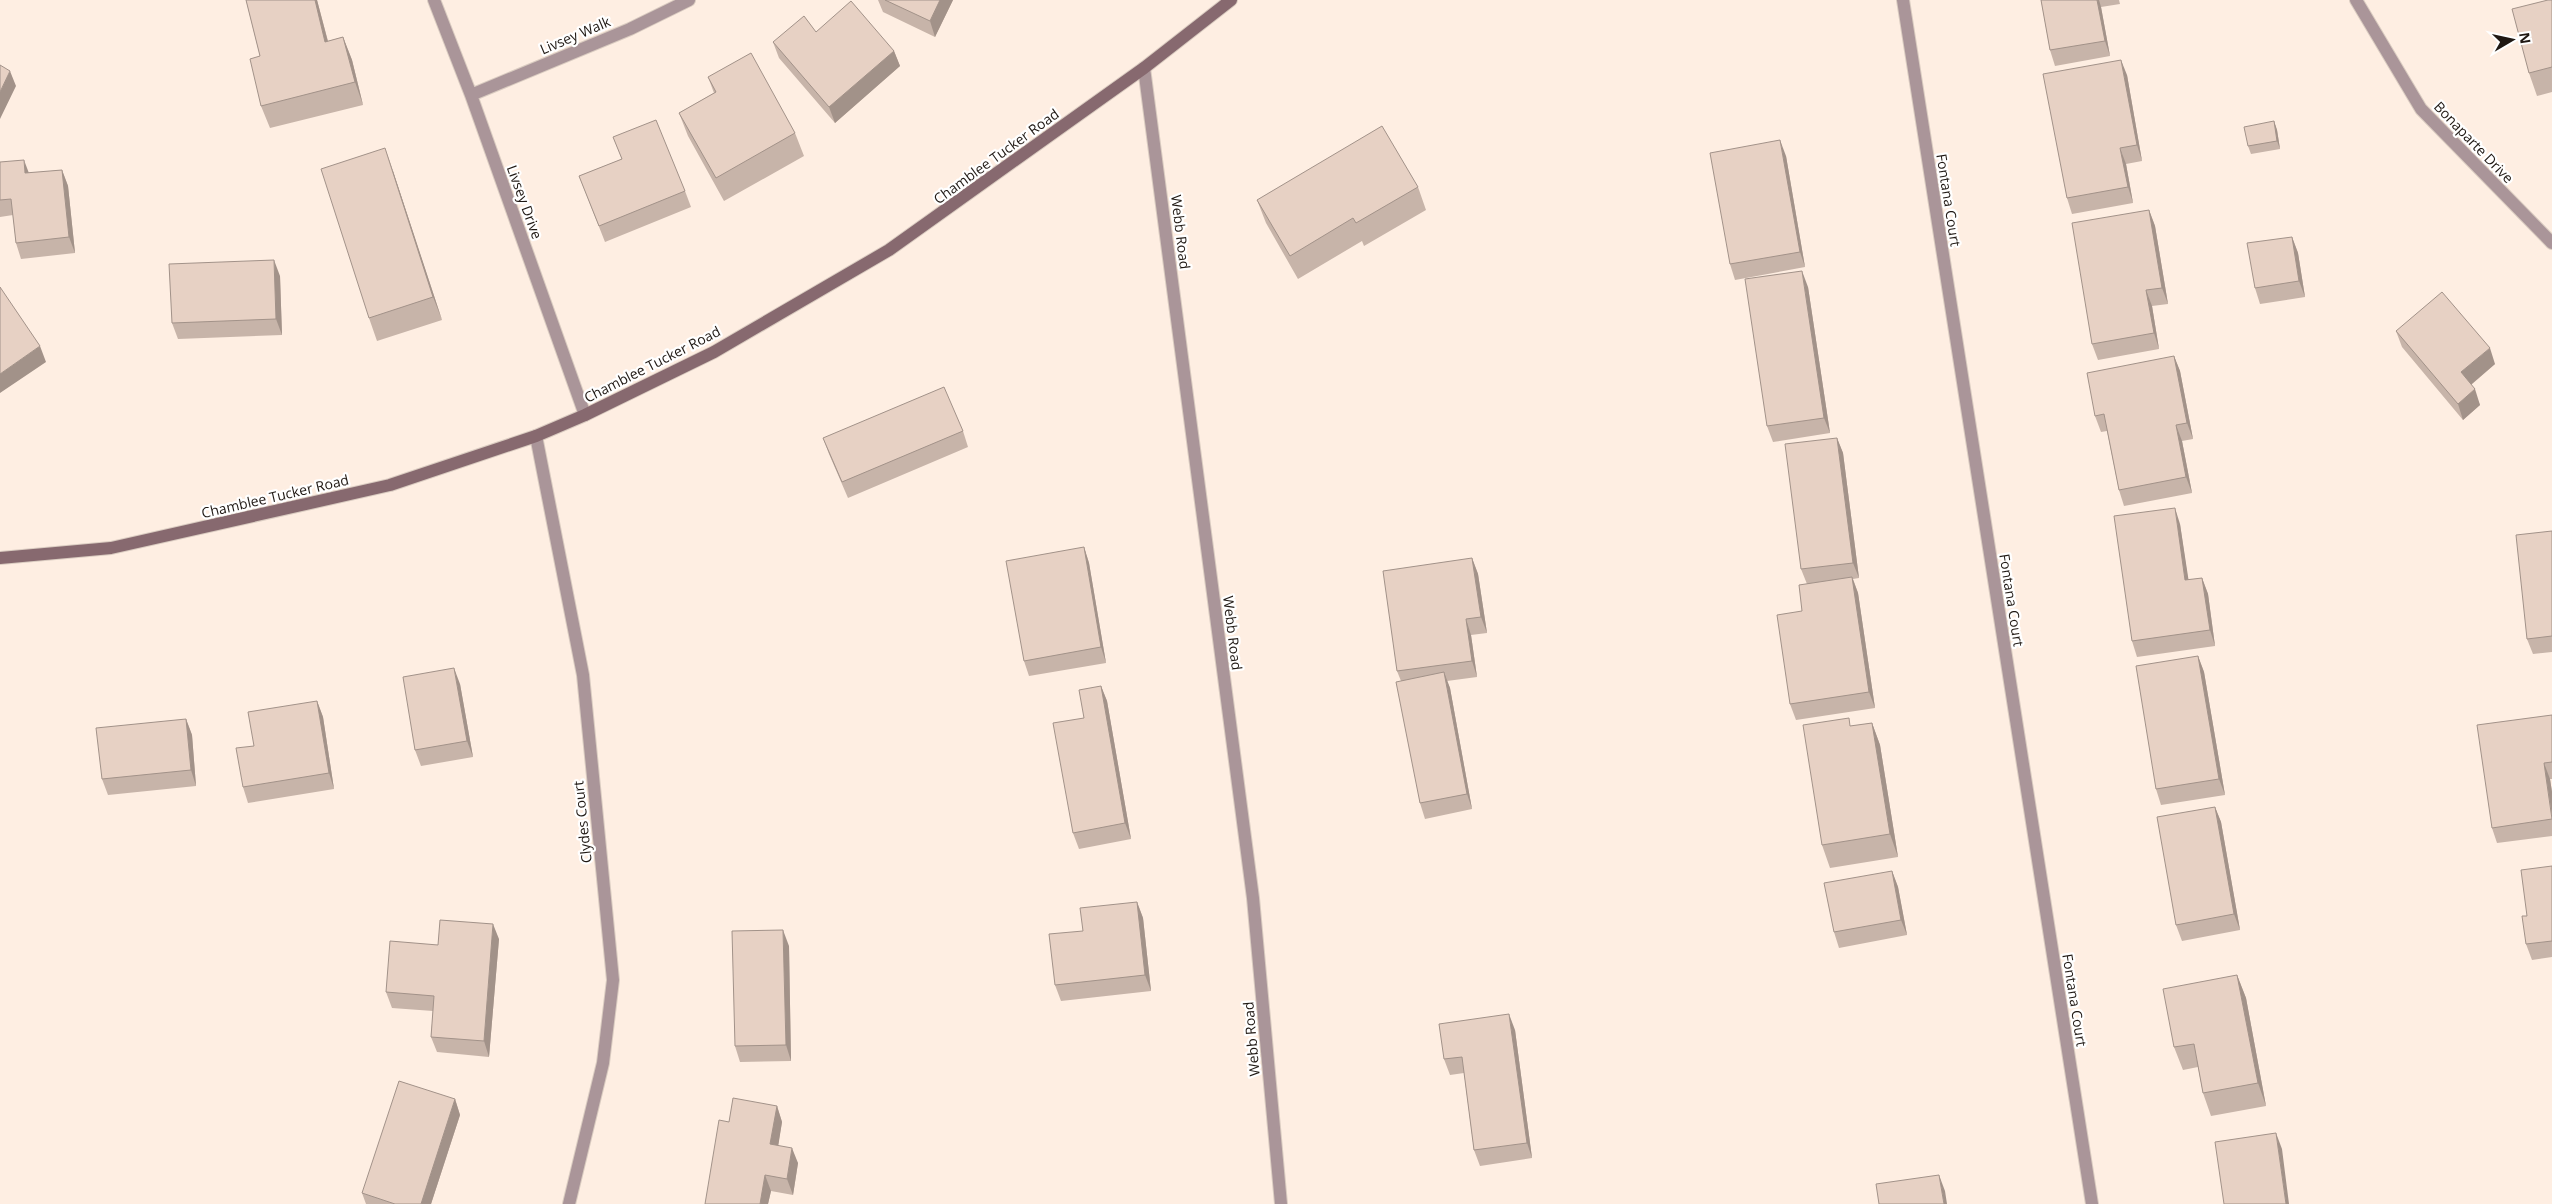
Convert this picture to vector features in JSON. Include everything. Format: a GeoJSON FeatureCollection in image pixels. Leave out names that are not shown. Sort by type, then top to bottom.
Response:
{"type":"FeatureCollection","features":[{"type":"Feature","properties":{"kind":"main road","name":"Chamblee Tucker Road"},"geometry":{"type":"LineString","coordinates":[[0,558],[111,548],[381,487],[536,436],[586,415],[714,352],[889,250],[1144,68],[1232,0]]}},
{"type":"Feature","properties":{"kind":"street","name":"Livsey Drive"},"geometry":{"type":"LineString","coordinates":[[434,0],[471,95],[586,415]]}},
{"type":"Feature","properties":{"kind":"street","name":"Livsey Walk"},"geometry":{"type":"LineString","coordinates":[[471,95],[630,29],[689,0]]}},
{"type":"Feature","properties":{"kind":"street","name":"Fontana Court"},"geometry":{"type":"LineString","coordinates":[[1903,0],[2092,1204]]}},
{"type":"Feature","properties":{"kind":"street","name":"Bonaparte Drive"},"geometry":{"type":"LineString","coordinates":[[2356,0],[2421,109],[2552,243]]}},
{"type":"Feature","properties":{"kind":"street","name":"Webb Road"},"geometry":{"type":"LineString","coordinates":[[1144,68],[1253,898],[1281,1204]]}},
{"type":"Feature","properties":{"kind":"street","name":"Clydes Court"},"geometry":{"type":"LineString","coordinates":[[536,436],[583,675],[613,980],[603,1063],[569,1204]]}},
{"type":"Feature","properties":{"kind":"building"},"geometry":{"type":"Polygon","coordinates":[[[246,0],[315,0],[325,42],[343,37],[355,82],[261,106],[250,59],[260,56],[246,0]]]}},
{"type":"Feature","properties":{"kind":"building"},"geometry":{"type":"Polygon","coordinates":[[[885,0],[940,0],[930,21],[885,0]]]}},
{"type":"Feature","properties":{"kind":"building"},"geometry":{"type":"Polygon","coordinates":[[[2041,0],[2097,0],[2105,41],[2050,50],[2041,0]]]}},
{"type":"Feature","properties":{"kind":"building"},"geometry":{"type":"Polygon","coordinates":[[[2552,0],[2552,67],[2529,73],[2512,9],[2552,0]]]}},
{"type":"Feature","properties":{"kind":"building"},"geometry":{"type":"Polygon","coordinates":[[[851,1],[894,51],[829,107],[773,42],[804,16],[816,32],[851,1]]]}},
{"type":"Feature","properties":{"kind":"building"},"geometry":{"type":"Polygon","coordinates":[[[751,53],[795,133],[716,178],[679,113],[716,92],[708,77],[751,53]]]}},
{"type":"Feature","properties":{"kind":"building"},"geometry":{"type":"Polygon","coordinates":[[[2121,60],[2137,145],[2120,148],[2128,187],[2067,198],[2043,74],[2121,60]]]}},
{"type":"Feature","properties":{"kind":"building"},"geometry":{"type":"Polygon","coordinates":[[[0,65],[10,71],[0,92],[0,65]]]}},
{"type":"Feature","properties":{"kind":"building"},"geometry":{"type":"Polygon","coordinates":[[[656,120],[685,191],[599,226],[579,176],[622,159],[613,137],[656,120]]]}},
{"type":"Feature","properties":{"kind":"building"},"geometry":{"type":"Polygon","coordinates":[[[2274,121],[2277,141],[2248,146],[2244,127],[2274,121]]]}},
{"type":"Feature","properties":{"kind":"building"},"geometry":{"type":"Polygon","coordinates":[[[1382,126],[1418,187],[1356,223],[1353,218],[1290,256],[1257,200],[1382,126]]]}},
{"type":"Feature","properties":{"kind":"building"},"geometry":{"type":"Polygon","coordinates":[[[1780,140],[1800,252],[1730,264],[1710,153],[1780,140]]]}},
{"type":"Feature","properties":{"kind":"building"},"geometry":{"type":"Polygon","coordinates":[[[385,148],[433,297],[369,318],[321,169],[385,148]]]}},
{"type":"Feature","properties":{"kind":"building"},"geometry":{"type":"Polygon","coordinates":[[[24,160],[25,173],[62,170],[69,237],[16,243],[11,199],[0,200],[0,162],[24,160]]]}},
{"type":"Feature","properties":{"kind":"building"},"geometry":{"type":"Polygon","coordinates":[[[2149,210],[2162,288],[2146,290],[2154,333],[2092,344],[2072,223],[2149,210]]]}},
{"type":"Feature","properties":{"kind":"building"},"geometry":{"type":"Polygon","coordinates":[[[2292,237],[2299,281],[2255,288],[2247,243],[2292,237]]]}},
{"type":"Feature","properties":{"kind":"building"},"geometry":{"type":"Polygon","coordinates":[[[274,260],[276,319],[172,323],[169,264],[274,260]]]}},
{"type":"Feature","properties":{"kind":"building"},"geometry":{"type":"Polygon","coordinates":[[[1802,271],[1824,418],[1767,426],[1745,279],[1802,271]]]}},
{"type":"Feature","properties":{"kind":"building"},"geometry":{"type":"Polygon","coordinates":[[[0,287],[40,346],[0,374],[0,287]]]}},
{"type":"Feature","properties":{"kind":"building"},"geometry":{"type":"Polygon","coordinates":[[[2442,292],[2490,348],[2461,372],[2475,389],[2458,404],[2396,331],[2442,292]]]}},
{"type":"Feature","properties":{"kind":"building"},"geometry":{"type":"Polygon","coordinates":[[[2174,356],[2187,423],[2176,425],[2186,477],[2119,490],[2104,414],[2095,416],[2087,373],[2174,356]]]}},
{"type":"Feature","properties":{"kind":"building"},"geometry":{"type":"Polygon","coordinates":[[[944,387],[963,431],[842,482],[823,438],[944,387]]]}},
{"type":"Feature","properties":{"kind":"building"},"geometry":{"type":"Polygon","coordinates":[[[1837,438],[1853,563],[1801,569],[1785,444],[1837,438]]]}},
{"type":"Feature","properties":{"kind":"building"},"geometry":{"type":"Polygon","coordinates":[[[2175,508],[2185,580],[2202,578],[2210,630],[2132,641],[2114,516],[2175,508]]]}},
{"type":"Feature","properties":{"kind":"building"},"geometry":{"type":"Polygon","coordinates":[[[2552,531],[2552,636],[2527,639],[2516,535],[2552,531]]]}},
{"type":"Feature","properties":{"kind":"building"},"geometry":{"type":"Polygon","coordinates":[[[1084,547],[1101,647],[1024,661],[1006,561],[1084,547]]]}},
{"type":"Feature","properties":{"kind":"building"},"geometry":{"type":"Polygon","coordinates":[[[1472,558],[1481,617],[1466,619],[1472,661],[1397,671],[1383,571],[1472,558]]]}},
{"type":"Feature","properties":{"kind":"building"},"geometry":{"type":"Polygon","coordinates":[[[1852,577],[1869,692],[1790,704],[1777,615],[1802,611],[1799,585],[1852,577]]]}},
{"type":"Feature","properties":{"kind":"building"},"geometry":{"type":"Polygon","coordinates":[[[2198,656],[2219,779],[2156,789],[2136,666],[2198,656]]]}},
{"type":"Feature","properties":{"kind":"building"},"geometry":{"type":"Polygon","coordinates":[[[454,668],[467,741],[415,750],[403,677],[454,668]]]}},
{"type":"Feature","properties":{"kind":"building"},"geometry":{"type":"Polygon","coordinates":[[[1444,672],[1467,794],[1420,803],[1396,682],[1444,672]]]}},
{"type":"Feature","properties":{"kind":"building"},"geometry":{"type":"Polygon","coordinates":[[[1101,686],[1125,823],[1073,833],[1053,723],[1084,718],[1079,690],[1101,686]]]}},
{"type":"Feature","properties":{"kind":"building"},"geometry":{"type":"Polygon","coordinates":[[[317,701],[329,773],[243,787],[236,748],[254,746],[248,712],[317,701]]]}},
{"type":"Feature","properties":{"kind":"building"},"geometry":{"type":"Polygon","coordinates":[[[2552,715],[2552,762],[2544,763],[2552,819],[2492,828],[2477,725],[2552,715]]]}},
{"type":"Feature","properties":{"kind":"building"},"geometry":{"type":"Polygon","coordinates":[[[1849,718],[1850,726],[1872,723],[1890,834],[1822,845],[1803,725],[1849,718]]]}},
{"type":"Feature","properties":{"kind":"building"},"geometry":{"type":"Polygon","coordinates":[[[186,719],[191,770],[102,779],[96,728],[186,719]]]}},
{"type":"Feature","properties":{"kind":"building"},"geometry":{"type":"Polygon","coordinates":[[[2215,807],[2234,914],[2176,925],[2157,817],[2215,807]]]}},
{"type":"Feature","properties":{"kind":"building"},"geometry":{"type":"Polygon","coordinates":[[[2552,866],[2552,941],[2526,944],[2522,916],[2527,916],[2521,870],[2552,866]]]}},
{"type":"Feature","properties":{"kind":"building"},"geometry":{"type":"Polygon","coordinates":[[[1892,871],[1901,920],[1834,932],[1824,883],[1892,871]]]}},
{"type":"Feature","properties":{"kind":"building"},"geometry":{"type":"Polygon","coordinates":[[[1137,902],[1145,975],[1055,985],[1049,934],[1083,931],[1080,908],[1137,902]]]}},
{"type":"Feature","properties":{"kind":"building"},"geometry":{"type":"Polygon","coordinates":[[[440,920],[493,924],[484,1041],[431,1037],[434,996],[386,992],[390,941],[438,945],[440,920]]]}},
{"type":"Feature","properties":{"kind":"building"},"geometry":{"type":"Polygon","coordinates":[[[783,930],[786,1045],[735,1046],[732,931],[783,930]]]}},
{"type":"Feature","properties":{"kind":"building"},"geometry":{"type":"Polygon","coordinates":[[[2237,975],[2258,1083],[2203,1093],[2194,1044],[2174,1047],[2163,989],[2237,975]]]}},
{"type":"Feature","properties":{"kind":"building"},"geometry":{"type":"Polygon","coordinates":[[[1509,1014],[1527,1143],[1474,1150],[1462,1057],[1444,1059],[1439,1024],[1509,1014]]]}},
{"type":"Feature","properties":{"kind":"building"},"geometry":{"type":"Polygon","coordinates":[[[399,1081],[455,1099],[421,1204],[395,1204],[362,1193],[399,1081]]]}},
{"type":"Feature","properties":{"kind":"building"},"geometry":{"type":"Polygon","coordinates":[[[733,1098],[777,1106],[770,1144],[792,1148],[787,1179],[765,1175],[760,1204],[705,1204],[719,1120],[729,1122],[733,1098]]]}},
{"type":"Feature","properties":{"kind":"building"},"geometry":{"type":"Polygon","coordinates":[[[2276,1133],[2286,1204],[2224,1204],[2215,1142],[2276,1133]]]}},
{"type":"Feature","properties":{"kind":"building"},"geometry":{"type":"Polygon","coordinates":[[[1939,1175],[1944,1204],[1879,1204],[1876,1184],[1939,1175]]]}}]}
